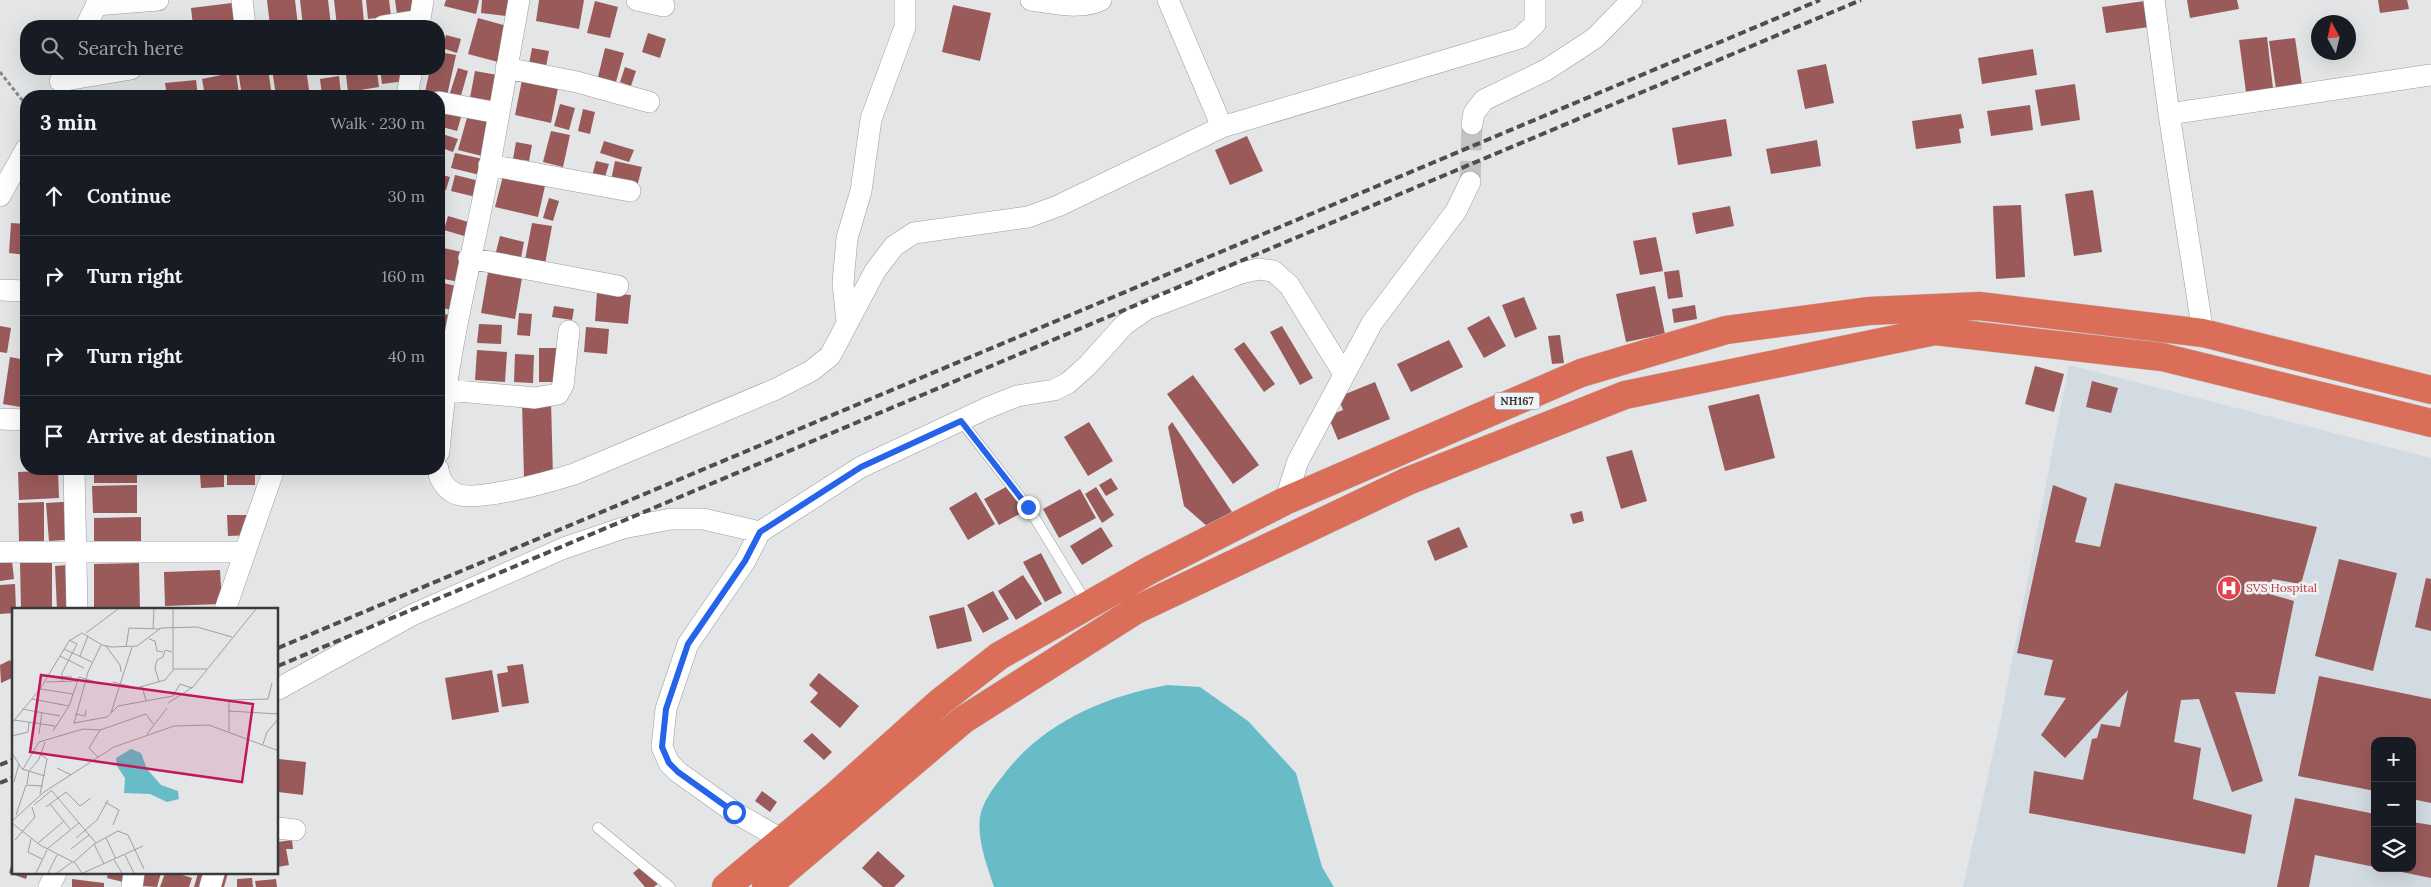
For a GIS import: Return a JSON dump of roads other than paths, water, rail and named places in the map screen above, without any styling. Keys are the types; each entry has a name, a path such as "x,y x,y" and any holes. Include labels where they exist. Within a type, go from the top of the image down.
{"highway":[{"name":"NH167","path":"726,887 783,840 940,702 999,656 1150,570 1285,500 1581,373 1726,330 1868,311 1979,306 2203,333 2431,390"},
{"name":"NH167","path":"766,887 964,720 1136,610 1408,481 1625,395 1935,332 2162,357 2431,423"}],"street":[{"path":"89,20 97,3 158,0"},
{"path":"242,0 244,20"},
{"path":"445,399 445,347 469,258 490,165 519,0"},
{"path":"637,0 664,6"},
{"path":"847,324 843,283 847,238 861,192 872,119 905,27 905,0"},
{"path":"1031,0 1058,4 1095,3 1101,0"},
{"path":"1168,0 1222,127"},
{"path":"440,475 445,486 455,494 472,496 540,485 574,474 776,389 812,371 830,356 860,296 875,271 894,246 914,233 1028,217 1058,206 1222,127 1520,38 1535,24 1535,0"},
{"path":"1472,124 1474,113 1484,100 1546,70 1595,38 1632,0"},
{"path":"2154,0 2169,114 2203,333"},
{"path":"404,20 421,15"},
{"path":"506,68 577,82 649,102"},
{"path":"59,82 98,75"},
{"path":"408,90 411,75"},
{"path":"2169,114 2431,75"},
{"path":"445,103 498,113"},
{"path":"490,165 630,192"},
{"path":"0,196 20,167"},
{"path":"1285,500 1298,460 1372,323 1456,211 1470,182"},
{"path":"469,258 618,286"},
{"path":"783,840 734,812 678,772 669,763 662,747 666,709 688,644 745,561 760,532 861,467 1017,396 1054,390 1068,383 1088,365 1124,324 1147,309 1241,273 1259,269 1273,272 1290,285 1344,374"},
{"path":"0,290 20,291"},
{"path":"446,390 535,398 558,394 564,385 569,331"},
{"path":"0,419 20,420"},
{"path":"74,475 77,608"},
{"path":"226,608 272,475"},
{"path":"279,688 412,615 564,548 614,531 671,519 703,518 760,532"},
{"path":"0,552 245,552"},
{"path":"48,887 55,874"},
{"path":"132,887 134,874"},
{"path":"210,887 214,874"}],"lane":[{"path":"961,421 1028,507 1088,606"},
{"path":"598,828 670,887"}],"water":[{"path":"1167,685 1200,687 1248,721 1296,773 1322,867 1334,887 994,887 981,844 980,817 983,806 992,790 1018,758 1055,727 1076,715 1120,697"}],"tunnel":[{"path":"1470,182 1472,124"}],"railway":[{"path":"279,648 1820,0"},
{"path":"279,666 1861,0"},
{"path":"0,765 12,760"},
{"path":"0,783 12,778"}],"place":[{"name":"SVS Hospital","path":"2229,588"}]}
